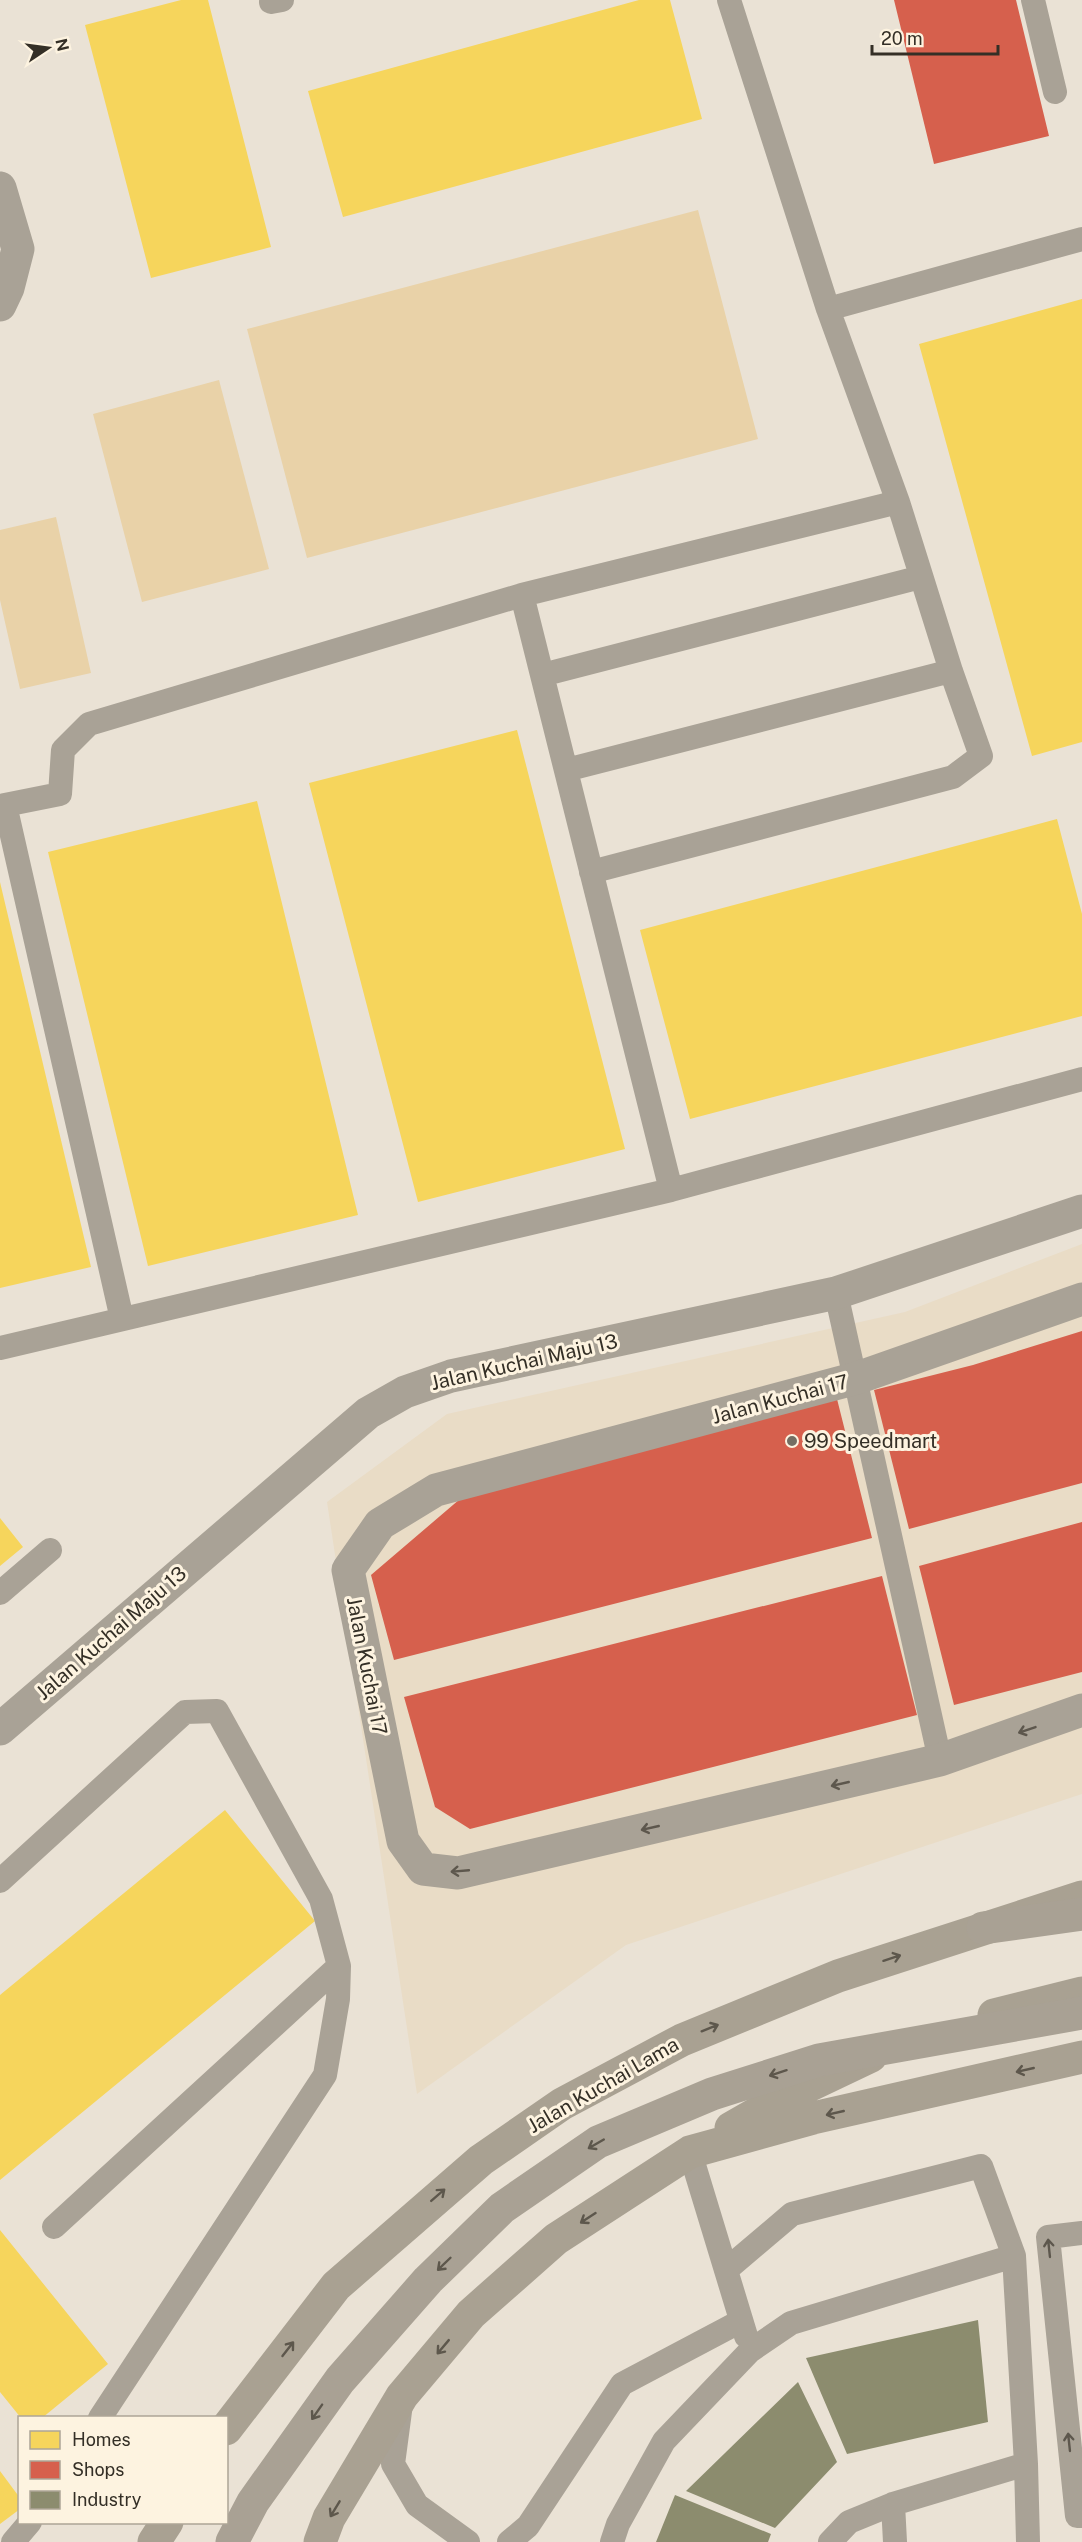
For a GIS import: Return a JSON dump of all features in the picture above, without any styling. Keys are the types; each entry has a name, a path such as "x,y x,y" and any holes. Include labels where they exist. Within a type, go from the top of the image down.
{"highway":[{"path":"983,1928 1082,1914"},
{"path":"232,2542 253,2502 340,2380 428,2280 502,2208 598,2142 712,2094 819,2060 1082,2013"}],"main road":[{"name":"Jalan Kuchai Lama","path":"228,2426 336,2286 481,2160 562,2104 692,2036 838,1976 1082,1897"},
{"path":"320,2542 329,2518 402,2396 471,2314 556,2239 690,2152 787,2096 864,2059 939,2029 1082,1993"},
{"path":"690,2152 813,2118 1082,2057"},
{"path":"154,2542 165,2524"}],"street":[{"path":"0,188 18,249 8,288 0,305"},
{"name":"Jalan Kuchai Maju 13","path":"0,1729 368,1413 405,1392 451,1376 836,1293 1082,1211"},
{"name":"Jalan Kuchai 17","path":"1082,1299 857,1378 436,1490 380,1524 348,1570 403,1841 423,1869 458,1873 940,1760 1082,1710"}],"lane":[{"path":"591,872 953,777 981,756 951,671 897,501 828,309 729,0"},
{"path":"1033,0 1055,92"},
{"path":"828,309 1082,239"},
{"path":"122,1319 2,805 60,794 63,750 89,724 522,595 897,501"},
{"path":"542,675 921,578"},
{"path":"522,595 671,1190"},
{"path":"566,770 951,671"},
{"path":"0,1348 671,1190 1082,1079"},
{"path":"836,1293 857,1378 940,1760"},
{"path":"0,1593 50,1550"},
{"path":"0,1881 185,1712 217,1711 321,1899 339,1966 338,1999 325,2075 101,2416"},
{"path":"54,2227 339,1966"},
{"path":"690,2152 750,2351"},
{"path":"726,2270 792,2214 981,2166 1014,2256 1026,2464 1028,2542"},
{"path":"1082,2233 1048,2237 1077,2516 1082,2516"},
{"path":"612,2542 618,2524 664,2441 750,2351 791,2323 1014,2256"},
{"path":"509,2542 528,2526 622,2384 741,2321"},
{"path":"402,2396 393,2464 417,2505 468,2542"},
{"path":"830,2542 849,2522 893,2504 1026,2464"},
{"path":"893,2504 896,2542"},
{"path":"13,2542 29,2524"}],"shaded area":[{"path":"698,210 758,439 307,558 247,329"},
{"path":"219,380 269,569 142,602 93,414"},
{"path":"56,517 91,673 20,689 0,600 0,530"},
{"path":"1082,1244 1082,1794 626,1945 417,2094 327,1502 447,1414 905,1312"}],"building: Homes":[{"path":"181,0 208,0 271,247 151,278 85,25"},
{"path":"639,0 670,0 702,119 343,217 308,91"},
{"path":"1082,299 1082,742 1032,756 919,344"},
{"path":"517,730 625,1149 418,1202 309,783"},
{"path":"257,801 358,1215 148,1266 48,852"},
{"path":"1057,819 1082,914 1082,1016 690,1119 640,930"},
{"path":"0,882 91,1267 0,1288"},
{"path":"0,1518 23,1547 0,1566"},
{"path":"225,1810 315,1921 0,2180 0,1995"},
{"path":"0,2230 108,2364 44,2416 19,2416 0,2392"},
{"path":"0,2471 18,2495 18,2510 0,2524"}],"building: Shops":[{"path":"894,0 1016,0 1049,136 934,164"},
{"path":"1082,1331 1082,1483 909,1529 874,1390 973,1365"},
{"path":"837,1399 872,1538 394,1660 371,1575 467,1493"},
{"path":"1082,1522 1082,1672 954,1705 919,1566"},
{"path":"882,1576 917,1715 470,1829 435,1807 404,1697"}],"building: Industry":[{"path":"978,2320 988,2422 847,2454 806,2358"},
{"path":"798,2382 837,2462 775,2528 686,2491"},
{"path":"675,2495 771,2534 768,2542 656,2542"}],"place":[{"name":"99 Speedmart","path":"792,1441"}]}
